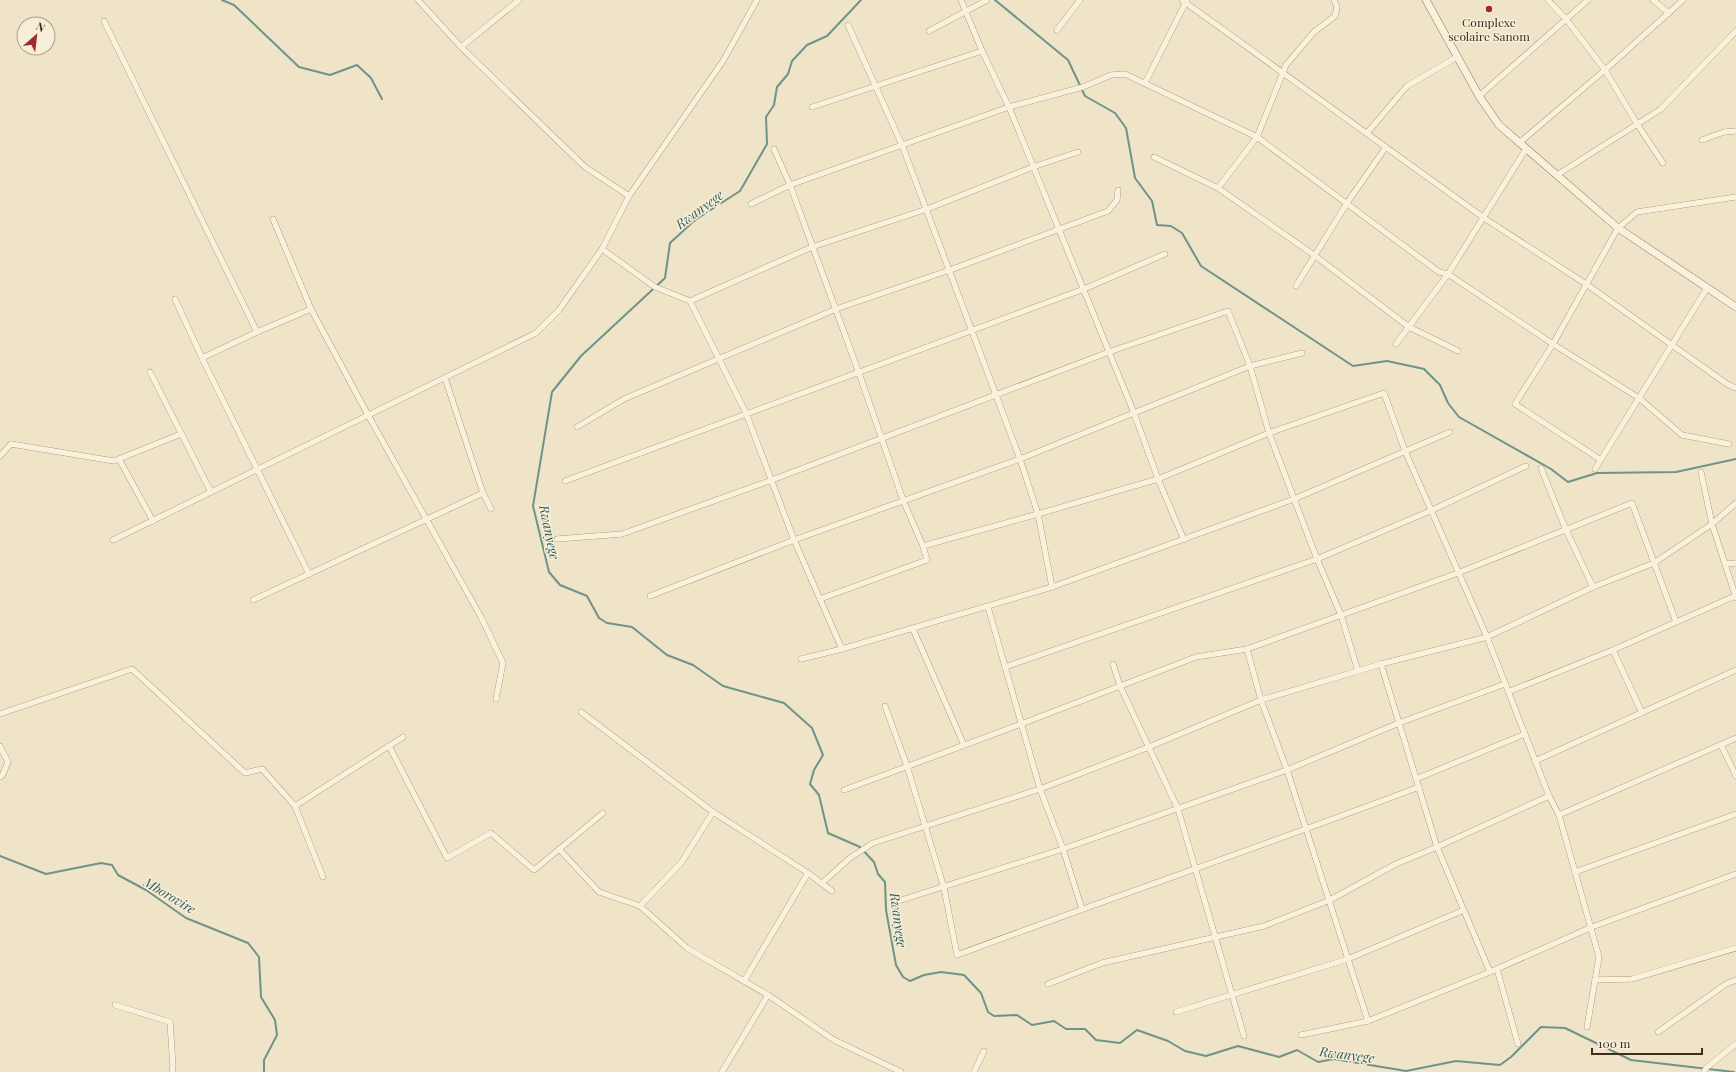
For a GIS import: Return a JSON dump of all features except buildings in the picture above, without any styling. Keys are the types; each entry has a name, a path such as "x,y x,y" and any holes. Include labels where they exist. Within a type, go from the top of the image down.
{"street":[{"path":"418,0 461,47 585,167 629,196"},
{"path":"461,47 519,0"},
{"path":"113,540 536,333 559,310 602,249 629,196 723,61 757,0"},
{"path":"961,0 982,51 1009,107 1084,289 1134,413 1158,479 1184,540"},
{"path":"1057,30 1080,0"},
{"path":"1218,188 1257,136 1286,65 1314,32 1335,16 1337,7 1334,0"},
{"path":"1426,0 1479,96 1499,125 1618,228 1736,307"},
{"path":"1548,0 1566,19 1605,70 1636,124 1663,163"},
{"path":"1479,96 1588,0"},
{"path":"1653,0 1668,13"},
{"path":"1519,143 1605,70 1683,0"},
{"path":"1144,83 1185,1 1484,218 1586,284 1727,384 1736,388"},
{"path":"929,31 984,2"},
{"path":"104,21 257,332"},
{"path":"848,25 902,145 1020,459 1038,514 1052,587"},
{"path":"1557,175 1661,109 1736,31"},
{"path":"812,107 982,51"},
{"path":"1367,133 1407,86 1457,57"},
{"path":"752,204 790,185 1009,107 1083,87 1111,75 1125,74 1257,136 1439,272 1448,274 1553,344 1639,398 1682,435 1729,444"},
{"path":"1702,140 1724,132 1736,131"},
{"path":"1296,286 1347,203 1386,147"},
{"path":"774,149 790,185 859,373 903,500 923,546 927,560 820,599"},
{"path":"1396,344 1448,274 1526,149"},
{"path":"690,301 812,247 927,209 1033,167 1078,152"},
{"path":"1154,157 1218,188 1314,255 1409,327 1458,351"},
{"path":"577,427 624,399 836,309 950,270 1108,210 1116,200 1118,190"},
{"path":"1601,460 1515,404 1553,344 1618,228 1637,212 1736,197"},
{"path":"273,219 311,309 368,415 481,617 503,663 496,699"},
{"path":"602,249 655,287 690,301 746,413 794,540 842,649"},
{"path":"564,481 1084,289 1165,254"},
{"path":"1595,469 1707,288"},
{"path":"175,299 202,358 309,574"},
{"path":"202,358 311,309"},
{"path":"557,539 622,534 772,480 881,437 1109,352 1228,311 1250,366 1269,433 1317,559 1341,615 1358,671"},
{"path":"650,596 794,540 1020,459 1250,366 1302,353"},
{"path":"150,372 211,492"},
{"path":"444,378 483,494 491,509"},
{"path":"923,546 1158,479 1269,433 1384,393 1405,451 1430,511 1487,637 1535,761 1558,815 1592,927 1599,957 1587,1027"},
{"path":"801,659 913,629 1052,587 1294,499 1450,432"},
{"path":"0,456 11,444 114,461 181,434"},
{"path":"119,458 153,520"},
{"path":"1005,667 1317,559 1430,511 1526,466"},
{"path":"1541,468 1566,530 1593,587"},
{"path":"1508,692 1613,650 1735,597 1726,564 1712,524 1701,472"},
{"path":"253,600 483,494"},
{"path":"844,790 1196,657 1247,649 1458,573 1632,503 1676,622"},
{"path":"822,883 850,858 872,843 1040,789 1149,747 1261,700 1381,664 1487,637 1593,587 1654,563 1712,524 1736,503"},
{"path":"1726,564 1736,563"},
{"path":"988,607 1040,789 1063,849 1082,909"},
{"path":"913,629 964,745"},
{"path":"1247,649 1261,700 1287,770 1368,1021"},
{"path":"1613,650 1642,713"},
{"path":"1113,664 1120,686 1178,809 1244,1036"},
{"path":"1381,664 1437,847 1490,972"},
{"path":"0,714 132,669 245,773 262,769 295,806 324,877"},
{"path":"1535,761 1736,670"},
{"path":"895,902 944,888 1063,849 1178,809 1287,770 1399,723 1505,684"},
{"path":"885,706 907,766 944,888 957,955 1082,909 1307,830 1419,787"},
{"path":"582,712 713,812 808,873 832,891"},
{"path":"1416,779 1525,734"},
{"path":"295,806 403,737"},
{"path":"1558,815 1736,738"},
{"path":"1721,745 1736,776"},
{"path":"0,746 8,762 2,776 0,777"},
{"path":"389,746 447,858 491,833 534,870 603,813"},
{"path":"1048,984 1102,963 1264,926 1330,900 1396,864 1549,796"},
{"path":"640,906 681,863 713,812"},
{"path":"1575,872 1736,814"},
{"path":"559,849 599,892 640,906 687,948 768,995 834,1040 901,1072"},
{"path":"744,981 808,873"},
{"path":"1301,1035 1368,1021 1490,972 1592,927 1736,874"},
{"path":"1176,1012 1348,959 1464,910"},
{"path":"1594,980 1632,979 1736,948"},
{"path":"1497,969 1518,1044"},
{"path":"1658,1032 1726,984 1736,980"},
{"path":"722,1072 768,995"},
{"path":"115,1005 170,1022 173,1066 172,1072"},
{"path":"1704,1072 1706,1068 1736,1044"},
{"path":"974,1072 984,1051"}],"waterway":[{"path":"222,0 234,5 299,67 330,75 357,65 371,78 382,99"},
{"name":"Rwanyege","path":"861,0 827,36 807,45 792,61 788,74 777,87 774,105 766,117 767,144 740,191 695,220 670,243 665,278 581,356 552,392 533,506 549,572 560,585 587,596 599,618 607,623 632,627 667,655 693,665 723,686 784,703 812,728 823,755 814,770 810,784 819,795 828,833 860,847 874,862 878,874 885,882 886,910 896,965 903,977 910,981 924,975 941,972 964,975 981,993 988,1012 994,1016 1017,1015 1032,1025 1054,1021 1066,1029 1085,1029 1096,1040 1120,1043 1137,1030 1168,1041 1185,1051 1206,1056 1238,1046 1279,1057 1297,1050 1318,1062 1334,1059 1406,1071 1456,1061 1500,1065 1511,1057 1541,1027 1565,1028 1631,1060 1734,1072"},
{"path":"995,0 1068,60 1085,96 1115,113 1126,128 1135,178 1152,201 1157,225 1171,226 1182,233 1201,266 1353,366 1387,361 1424,369 1440,385 1448,403 1459,417 1551,469 1568,482 1597,473 1676,472 1736,459"},
{"name":"Mborovire","path":"0,856 46,874 101,863 112,865 118,875 146,890 186,918 248,943 259,957 261,997 275,1020 277,1035 264,1060 264,1072"}],"place":[{"name":"Complexe scolaire Sanom","path":"1489,9"}]}
